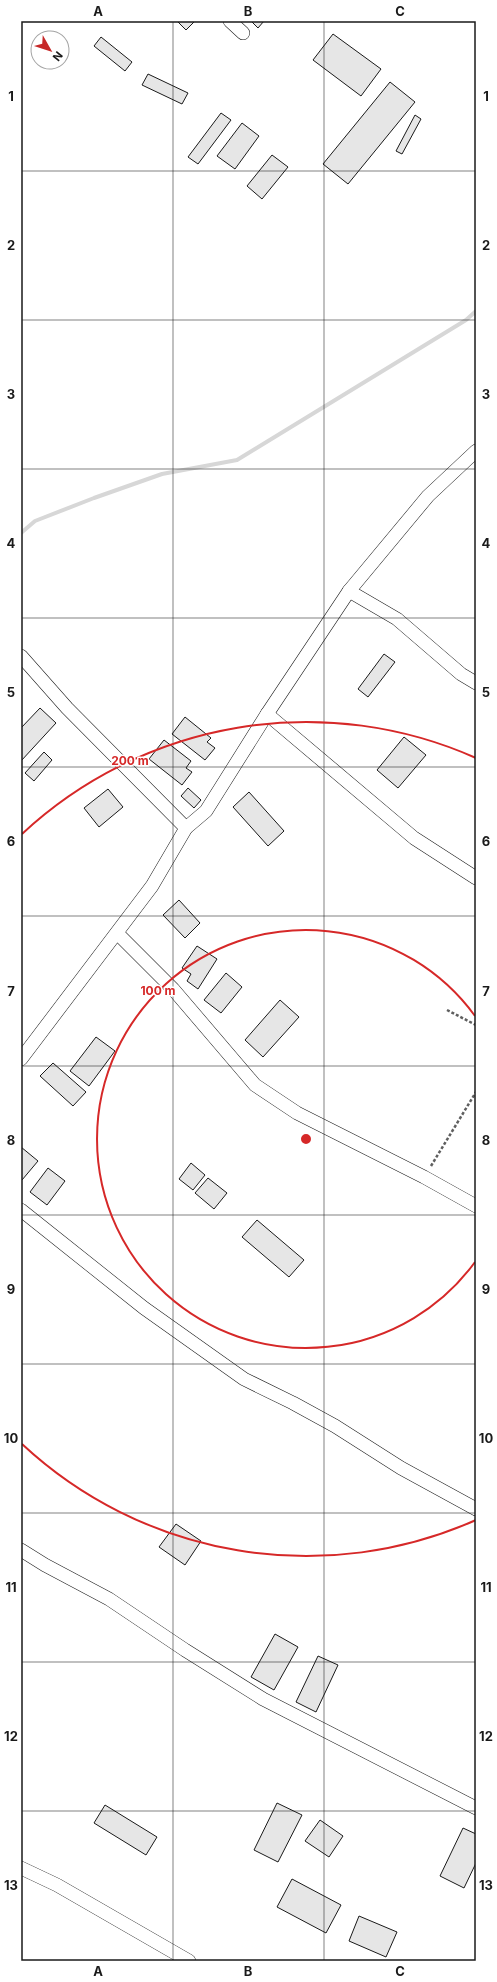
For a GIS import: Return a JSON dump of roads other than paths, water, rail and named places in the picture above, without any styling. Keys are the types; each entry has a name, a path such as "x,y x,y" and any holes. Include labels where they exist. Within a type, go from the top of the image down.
{"street":[{"path":"230,21 243,33"},
{"path":"21,1059 152,886 186,828 206,811 267,714 350,591 428,496 476,451"},
{"path":"350,591 397,619 461,674 476,683"},
{"path":"21,656 67,708 186,828"},
{"path":"267,714 414,838 476,878"},
{"path":"117,933 173,989 255,1085 296,1113 424,1177 476,1206"},
{"path":"21,1210 144,1308 244,1379 335,1426 401,1468 476,1509"},
{"path":"21,1550 45,1565 109,1599 263,1700 476,1808"},
{"path":"21,1868 57,1885 190,1961"}],"waterway":[{"path":"21,533 35,521 162,474 237,460 466,320 476,311"}]}
